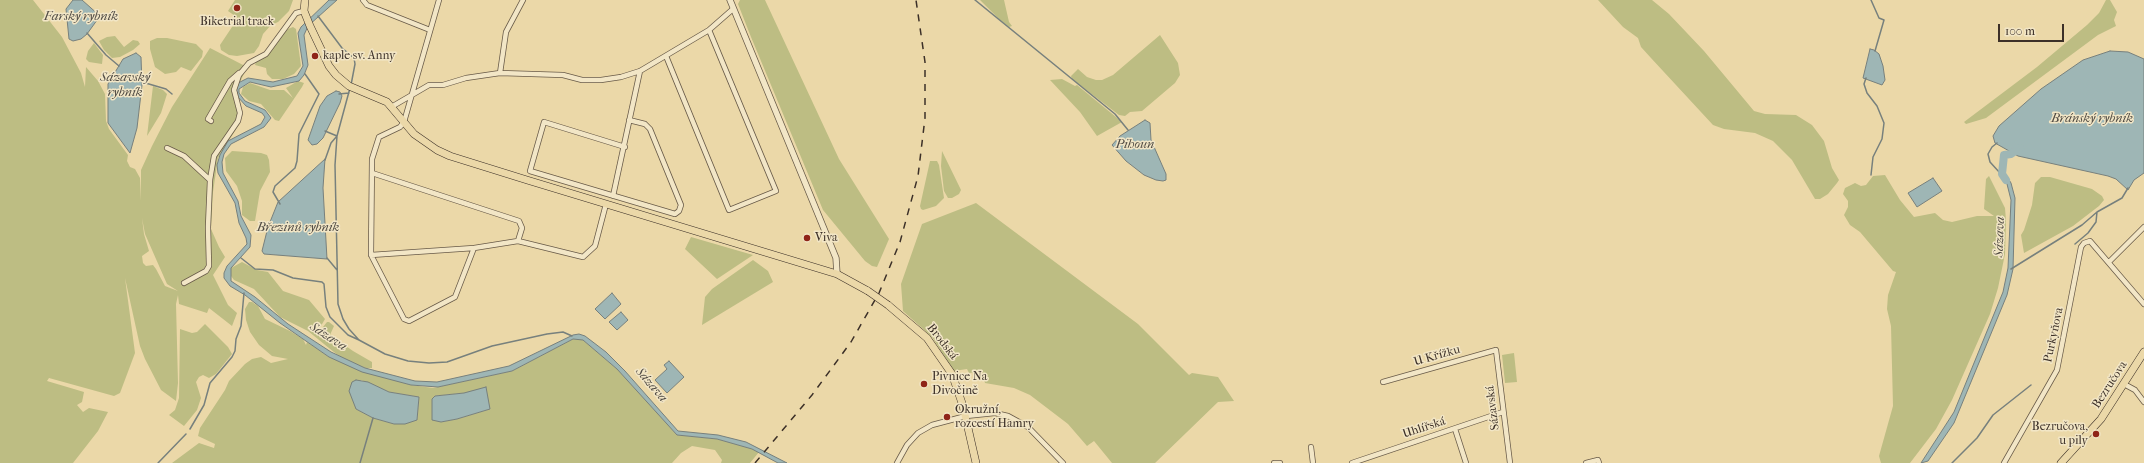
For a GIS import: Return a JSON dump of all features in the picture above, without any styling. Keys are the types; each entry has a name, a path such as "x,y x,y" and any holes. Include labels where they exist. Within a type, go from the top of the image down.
{"main road":[{"path":"305,0 304,11 329,66 343,82 374,95 393,106"},
{"name":"Brodská","path":"393,106 404,122 420,140 450,156 837,274 868,291 917,328 938,353 955,381 966,416 976,463"},
{"name":"Bezručova","path":"2061,463 2101,419 2144,352"}],"street":[{"path":"363,0 367,4 430,30"},
{"path":"439,0 409,99 404,122 400,127 379,137 372,159 371,255 404,319 409,321 455,297 474,248"},
{"path":"500,73 506,32 523,0"},
{"path":"730,0 836,258 837,274"},
{"path":"393,106 409,99 418,90 429,85 443,85 466,78 500,73 563,76 582,80 621,78 640,71 709,30 733,9"},
{"path":"211,121 208,119 230,81 249,63 266,54 296,13 304,11"},
{"path":"666,56 729,210 776,191 709,30"},
{"path":"184,283 206,271 210,266 208,227 210,180 214,156 238,121 240,113 234,90 242,71"},
{"path":"613,196 625,147 629,120 640,71"},
{"path":"625,147 544,122 530,171 675,214 679,211 681,205 650,129 645,124 629,120"},
{"path":"167,148 184,156 210,180"},
{"path":"372,173 519,221 522,228 518,241"},
{"path":"371,255 474,248 518,241 583,257 595,246 606,204"},
{"path":"2144,227 2109,262 2144,304"},
{"name":"Purkyňova","path":"2004,463 2057,370 2081,247 2086,241 2090,241 2109,262"},
{"name":"U Křížku","path":"1383,382 1496,350"},
{"name":"Sázavská","path":"1496,350 1510,463"},
{"path":"2124,384 2135,390 2144,402"},
{"name":"Uhlířská","path":"1352,463 1503,412"},
{"path":"897,463 907,445 925,429 932,425 966,416 996,413 1014,418 1036,433 1063,463"},
{"path":"1455,429 1466,463"},
{"path":"1311,447 1313,463"},
{"path":"1586,463 1599,462"},
{"path":"1274,463 1280,463"}],"green space":[{"path":"0,0 33,0 62,37 81,73 85,87 86,67 98,81 105,94 106,121 109,129 128,155 127,161 130,167 135,169 140,178 141,201 141,170 172,107 210,48 247,67 236,91 241,108 240,123 218,158 213,192 211,229 225,257 213,275 228,305 237,313 232,326 209,308 207,313 179,304 178,295 176,304 178,383 176,401 161,390 145,359 140,346 125,278 135,353 120,393 114,396 49,378 47,381 84,392 82,402 77,405 83,412 89,408 108,412 98,431 73,463 0,463","holes":["142,218 145,234 167,284 178,291 165,286 153,265 146,266 143,263 142,256 149,251 144,234"]},
{"path":"235,0 293,0 289,11 278,22 271,25 263,34 259,46 254,53 237,56 229,55 221,50 220,45 238,18 228,11"},
{"path":"740,0 765,0 839,159 889,239 877,267 872,266 865,261 823,210 751,37 738,4"},
{"path":"980,0 1004,0 1009,22 1012,26 1009,27 999,19"},
{"path":"1598,0 1652,0 1669,14 1704,51 1754,111 1765,114 1796,115 1812,125 1824,141 1832,168 1839,180 1837,183 1828,194 1820,199 1815,199 1792,160 1773,141 1755,133 1724,129 1713,125 1641,47 1638,38 1623,27"},
{"path":"2106,0 2110,0 2117,12 2114,20 2116,26 2098,35 1986,118 1966,124 1964,122 2037,67 2087,25 2099,13"},
{"path":"293,27 296,29 301,66 294,74 283,79 272,79 267,74 266,68 255,65 256,62 288,29"},
{"path":"1160,35 1178,63 1180,75 1175,83 1142,111 1130,112 1125,116 1119,115 1072,79 1071,76 1078,69 1087,77 1096,80 1102,80 1113,75"},
{"path":"115,36 124,47 133,40 138,41 140,44 133,50 120,57 112,58 104,50 99,41 107,37"},
{"path":"157,38 167,38 196,44 203,51 202,57 191,71 181,67 176,72 165,74 155,67 150,49 150,41"},
{"path":"94,43 103,55 102,64 89,62 86,59 88,51"},
{"path":"1062,79 1075,86 1077,85 1122,122 1097,136 1080,112 1050,80"},
{"path":"298,81 304,83 279,121 275,120 261,104 249,101 241,94 243,87 250,83 270,90 284,90 293,98 286,88"},
{"path":"153,86 163,90 167,94 161,113 147,136"},
{"path":"232,151 261,153 267,155 269,160 270,172 260,191 255,221 250,221 242,215 242,201 237,186 226,171 225,158"},
{"path":"942,151 961,190 959,194 952,198 948,198 944,191 941,166"},
{"path":"930,161 937,161 939,165 944,198 936,206 923,210 920,206"},
{"path":"1885,175 1900,200 1914,217 1935,213 1943,220 1952,222 1977,216 1994,216 1984,209 1986,179 1989,176 2005,208 2005,254 1998,288 1990,314 1952,400 1936,429 1910,463 1881,463 1879,456 1893,406 1891,326 1887,309 1888,295 1896,272 1893,271 1860,232 1850,225 1844,215 1848,207 1848,201 1843,194 1845,188 1855,183 1861,186 1866,185 1873,176"},
{"path":"2041,177 2050,177 2092,189 2102,196 2104,200 2099,206 2073,226 2024,253 2021,235 2032,205 2035,183"},
{"path":"976,203 1138,324 1189,375 1192,373 1218,377 1234,401 1218,402 1155,463 1112,463 1094,441 1087,446 1068,424 1030,395 1014,388 985,383 982,371 969,373 967,369 954,371 932,337 903,311 901,284 922,224"},
{"path":"691,237 753,255 717,279 685,249"},
{"path":"753,260 768,271 773,282 702,325 705,297 712,289"},
{"path":"242,262 257,270 268,272 283,291 309,300 325,319 318,331 319,332 327,322 329,322 334,326 330,335 372,362 372,368 365,368 340,357 308,331 280,317 254,289 234,280 231,276 231,268"},
{"path":"249,302 252,302 258,306 265,319 290,331 303,339 306,345 307,342 329,357 411,385 433,388 512,371 573,339 583,340 617,369 677,435 717,439 747,447 759,452 750,463 721,463 722,460 715,450 692,446 681,453 672,463 172,463 199,443 214,448 215,444 198,436 200,428 225,390 229,381 245,364 252,359 261,357 271,363 288,359 272,356 259,345 250,332 246,320 245,309","holes":["361,380 389,392 419,397 417,420 394,424 373,418 356,409","464,393 490,409 457,419 441,422 435,396"]},
{"path":"205,324 228,347 232,354 216,374 209,378 203,375 199,377 196,382 201,398 197,410 184,426 169,415 175,410 179,398 180,329 192,333 197,332"},
{"path":"1514,353 1517,382 1505,383 1502,355"}],"water":[{"name":"Farský rybník","path":"73,0 82,0 100,16 87,34 81,39 73,41 69,39 66,9"},
{"path":"329,0 337,0 308,26 304,35 308,65 304,75 299,81 271,87 250,82 239,89 239,93 245,101 265,110 271,118 264,127 231,144 224,154 222,162 223,173 238,201 241,216 251,235 250,247 231,268 231,281 255,297 288,324 331,352 365,368 415,381 437,382 509,366 573,335 579,334 585,336 606,352 625,371 678,431 718,435 746,442 787,463 778,463 752,449 717,439 677,435 617,369 583,340 573,339 512,371 438,387 411,385 362,372 329,357 280,323 245,295 230,286 224,278 224,273 227,266 247,244 246,238 239,223 235,203 218,173 217,165 220,155 228,141 261,124 265,117 262,113 246,106 235,94 238,83 248,78 273,82 297,76 303,66 298,33 301,27"},
{"path":"1870,49 1879,54 1883,66 1885,80 1882,85 1863,78"},
{"name":"Bránský rybník","path":"2110,51 2128,52 2144,59 2144,173 2134,180 2128,190 2116,179 2108,176 2018,156 1995,143 1993,136 1999,126 2041,89 2083,60"},
{"name":"Sázavský rybník","path":"136,53 141,57 142,85 137,128 130,153 108,123 108,84 123,59"},
{"path":"336,91 340,92 342,96 340,103 323,138 317,144 312,145 308,140 320,106 327,96"},
{"name":"Pihoun","path":"1145,120 1150,123 1151,140 1166,174 1166,180 1163,181 1144,175 1126,161 1112,145 1120,136"},
{"name":"Březinů rybník","path":"325,159 323,188 327,259 264,254 262,251 268,227 278,202"},
{"path":"2000,170 2005,173 2011,183 2015,198 2013,269 2007,295 1954,423 1928,461 1921,463 1954,412 2003,292 2008,268 2011,200 2007,184 2000,176"},
{"path":"1933,178 1942,191 1917,207 1908,193"},
{"path":"612,293 621,304 605,319 595,309"},
{"path":"621,312 628,320 617,330 609,322"},
{"path":"669,361 684,377 667,393 655,380 667,369 664,365"},
{"path":"356,380 368,382 389,392 419,397 417,420 405,424 394,424 373,418 356,409 349,391 352,382"},
{"path":"486,387 490,409 457,419 441,422 432,420 432,399 435,396 464,393"}],"waterway":[{"path":"975,0 1115,114 1128,130"},
{"path":"1871,0 1879,18 1884,20 1875,51"},
{"path":"318,16 342,48 354,58 355,64 351,85"},
{"path":"87,33 106,55 119,66"},
{"path":"280,204 273,192 275,186 295,168 299,134 319,94 305,74"},
{"path":"1866,78 1864,84 1867,93 1877,106 1884,123 1882,139 1873,157 1871,175"},
{"path":"142,82 166,89 172,94"},
{"path":"350,88 337,136 335,165 338,304 343,319 349,329 359,340 385,354 408,361 429,363 447,362 492,346 547,334 563,332 572,336"},
{"path":"339,94 349,93"},
{"path":"325,131 337,136 331,143 325,160"},
{"path":"1997,143 1992,147 1988,154 1990,162 2000,173"},
{"name":"Sázava","path":"2006,180 2002,174 2004,155 2011,154 2020,148"},
{"path":"2011,269 2082,225 2097,212 2122,198 2128,188"},
{"path":"2075,244 2088,233 2096,222 2097,212"},
{"path":"241,258 255,269 273,270 293,278 322,282 324,284 326,307 330,317 348,335 359,340"},
{"path":"327,258 337,270"},
{"path":"190,429 204,405 210,383 232,357 235,351 236,339 241,326 244,293"},
{"path":"1952,463 1977,438 1993,415 2031,385"},
{"path":"360,463 373,418"},
{"path":"158,463 186,434"}],"railway":[{"path":"755,463 812,395 851,342 879,293 900,242 918,176 925,118 925,62 916,0"}],"place":[{"name":"Biketrial track","path":"237,8"},
{"name":"kaple sv. Anny","path":"315,56"},
{"name":"Viva","path":"807,238"},
{"name":"Pivnice Na Divočině","path":"924,384"},
{"name":"Okružní, rozcestí Hamry","path":"947,417"},
{"name":"Bezručova, u pily","path":"2096,434"}]}
